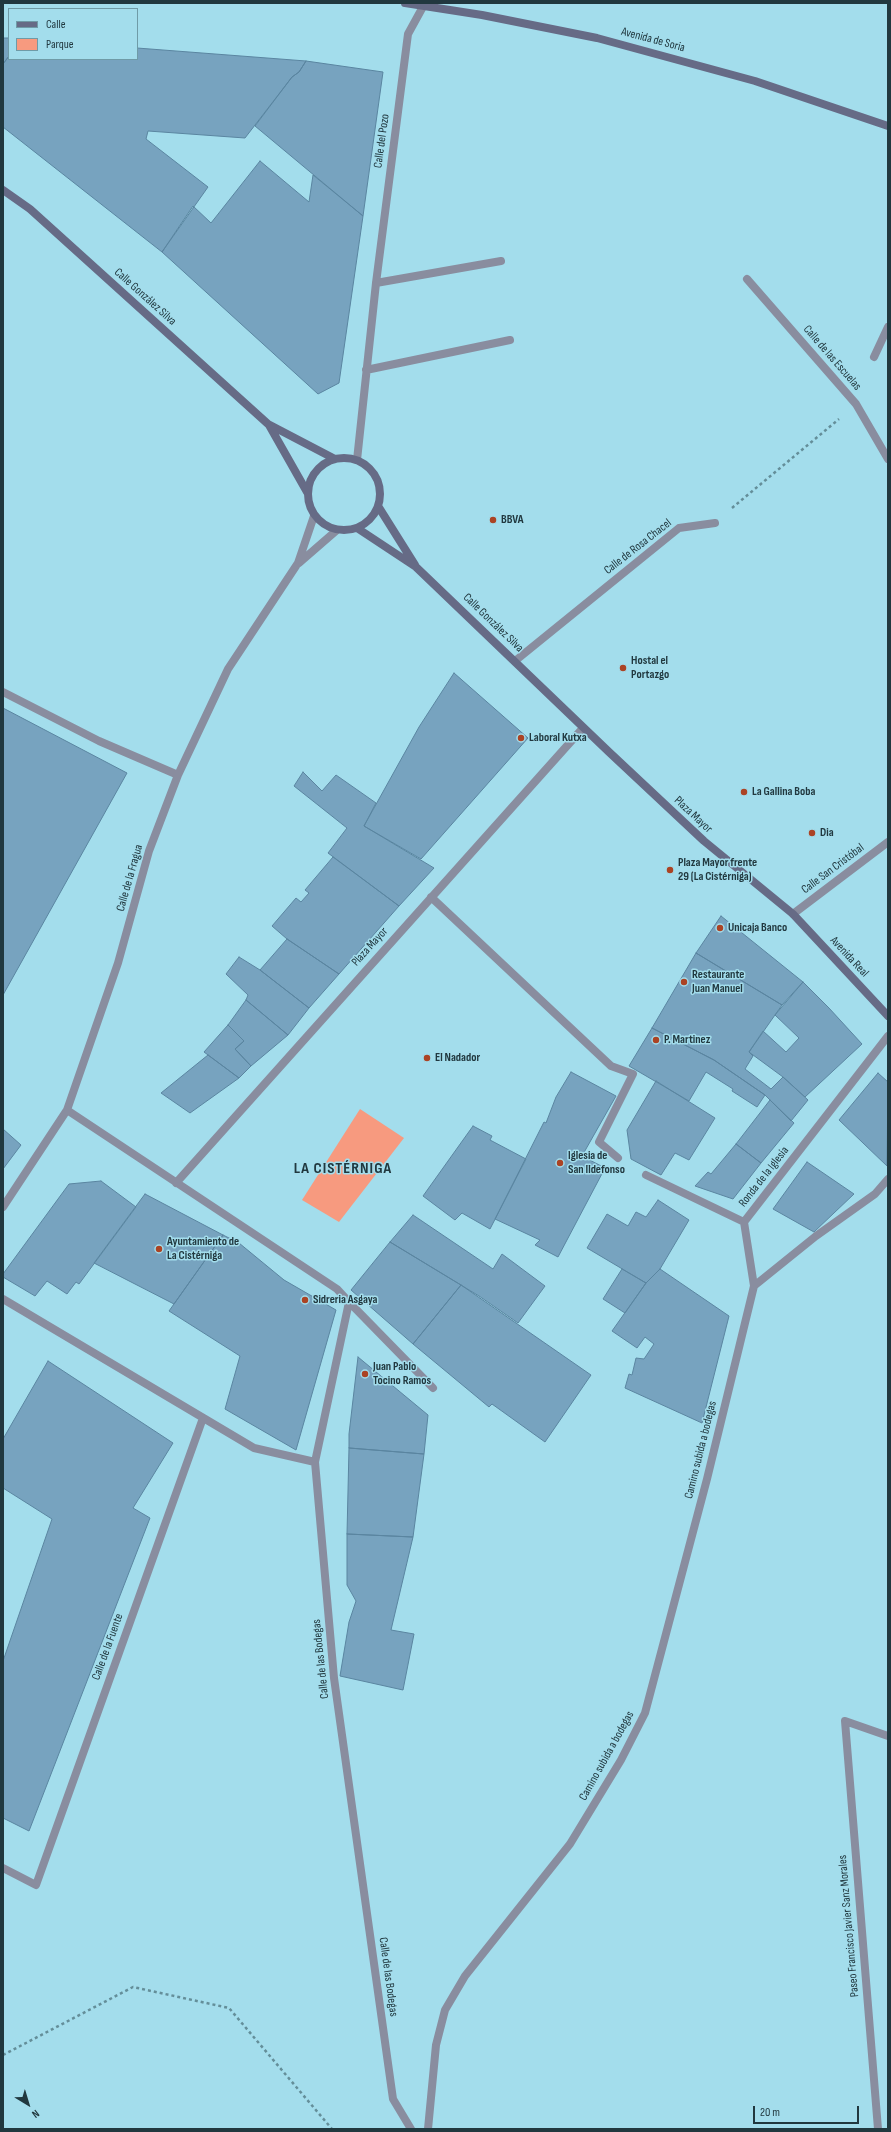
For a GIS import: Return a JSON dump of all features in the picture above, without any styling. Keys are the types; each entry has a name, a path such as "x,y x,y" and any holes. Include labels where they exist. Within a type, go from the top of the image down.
{"street":[{"name":"Avenida de Soria","path":"405,3 424,4 598,38 755,81 888,126"},
{"name":"Calle del Pozo","path":"356,460 376,283 408,34 424,4"},
{"name":"Calle González Silva","path":"3,190 30,210 268,424 334,459"},
{"path":"376,283 501,261"},
{"name":"Calle de las Escuelas","path":"746,280 856,404 888,459"},
{"path":"874,357 888,326"},
{"path":"366,370 510,340"},
{"name":"Calle González Silva","path":"268,424 307,492"},
{"path":"346,458 356,460 369,468 375,476 380,495 374,516 357,528 346,531 328,527 314,516 308,504 307,492 310,481 316,471 324,463 334,459 346,458"},
{"name":"Calle González Silva","path":"378,506 416,567"},
{"name":"Calle de la Fragua","path":"3,1207 67,1110 118,963 149,851 178,775 228,669 298,563 314,516"},
{"name":"Calle de Rosa Chacel","path":"515,661 679,528 715,523"},
{"name":"Calle González Silva","path":"357,528 416,567 552,697"},
{"name":"Calle de la Fragua","path":"298,563 337,530"},
{"path":"3,692 99,741 178,775"},
{"name":"Plaza Mayor","path":"552,697 704,841 793,914"},
{"name":"Plaza Mayor","path":"176,1183 583,728"},
{"name":"Calle San Cristóbal","path":"793,914 888,842"},
{"path":"431,897 611,1066 633,1074 599,1142 618,1158"},
{"name":"Avenida Real","path":"793,914 888,1016"},
{"name":"Ronda de la Iglesia","path":"754,1286 744,1222 888,1036"},
{"path":"67,1110 337,1289 433,1388"},
{"path":"646,1175 744,1222"},
{"path":"754,1286 816,1236 875,1194 888,1179"},
{"name":"Camino subida a bodegas","path":"428,2129 436,2045 445,2010 465,1976 570,1844 621,1760 645,1713 699,1510 754,1286"},
{"path":"3,1299 254,1448 315,1462"},
{"name":"Calle de las Bodegas","path":"349,1302 315,1462 334,1678 393,2099 411,2129"},
{"name":"Calle de la Fuente","path":"3,1868 36,1885 203,1418"},
{"name":"Paseo Francisco Javier Sanz Morales","path":"878,2129 845,1722 888,1736"}],"path":[{"path":"715,523 856,404"},
{"path":"3,2055 133,1987 229,2008 332,2129"}],"green space":[{"path":"360,1109 404,1138 339,1222 302,1200"}],"building":[{"path":"3,38 8,38 8,57 3,64"},
{"path":"138,48 306,61 299,72 292,77 245,138 148,131 146,139 208,187 162,252 3,127 3,64 8,57 8,60 138,60"},
{"path":"306,61 383,72 363,216 255,126 292,77 299,72"},
{"path":"260,161 309,202 313,175 363,216 339,383 318,394 162,252 193,206 211,223"},
{"path":"454,673 528,738 421,859 364,826 419,727"},
{"path":"3,708 127,773 3,995"},
{"path":"303,772 322,791 336,775 376,803 364,826 434,868 399,906 328,853 347,828 294,786"},
{"path":"333,857 399,906 339,974 287,939 272,926 296,898 301,902 309,893 305,890"},
{"path":"721,916 803,982 782,1005 696,953"},
{"path":"287,939 339,974 309,1008 260,970"},
{"path":"696,953 782,1005 749,1052 753,1056 745,1069 771,1089 783,1077 808,1100 791,1121 765,1095 714,1060 652,1028"},
{"path":"239,957 260,970 309,1008 288,1035 246,1000 248,995 226,974"},
{"path":"803,982 862,1044 805,1097 783,1077 749,1052 763,1031 786,1052 799,1038 775,1015"},
{"path":"246,1000 288,1035 251,1066 235,1049 244,1041 228,1025"},
{"path":"228,1025 244,1041 235,1049 251,1066 239,1078 204,1052"},
{"path":"652,1028 714,1060 765,1095 757,1107 732,1091 733,1089 706,1072 689,1101 629,1066"},
{"path":"208,1055 239,1078 190,1113 161,1093"},
{"name":"Iglesia de San Ildefonso","path":"571,1072 616,1096 582,1156 605,1168 558,1257 535,1245 540,1240 495,1219 544,1122 546,1123 556,1097"},
{"path":"878,1073 888,1082 887,1166 839,1120"},
{"path":"656,1081 715,1118 689,1160 675,1153 661,1175 631,1159 627,1130"},
{"path":"770,1100 794,1123 761,1163 736,1144"},
{"path":"473,1126 492,1136 490,1140 526,1159 490,1229 462,1213 455,1220 423,1196"},
{"path":"3,1129 21,1145 3,1169"},
{"path":"736,1144 761,1163 733,1199 695,1186 708,1172 711,1174"},
{"path":"807,1162 854,1194 814,1232 773,1209"},
{"path":"101,1181 136,1207 79,1284 76,1282 67,1294 47,1281 35,1296 3,1277 3,1274 69,1184"},
{"name":"Ayuntamiento de La Cistérniga","path":"145,1194 223,1235 174,1304 94,1263"},
{"path":"658,1200 689,1220 660,1269 646,1283 587,1248 607,1214 628,1226 636,1212 646,1217"},
{"path":"413,1215 493,1269 502,1254 545,1286 518,1323 479,1296 390,1242"},
{"path":"223,1235 239,1243 284,1280 336,1310 296,1450 225,1409 240,1356 169,1311"},
{"path":"390,1242 461,1285 413,1344 351,1290"},
{"path":"622,1269 646,1283 625,1313 603,1299"},
{"path":"660,1269 729,1316 702,1423 625,1388 629,1374 632,1375 636,1358 644,1359 654,1344 645,1337 637,1348 612,1331 646,1283"},
{"path":"461,1285 591,1375 545,1442 492,1404 489,1407 413,1344"},
{"path":"358,1357 428,1415 424,1454 349,1448 349,1434"},
{"path":"48,1361 173,1443 133,1508 150,1518 29,1831 3,1818 3,1661 52,1519 3,1488 3,1439"},
{"path":"349,1448 424,1454 413,1537 347,1534"},
{"path":"347,1534 413,1537 391,1630 414,1634 403,1690 340,1676 349,1622 356,1601 347,1585"}],"place":[{"name":"BBVA","path":"493,520"},
{"name":"Hostal el Portazgo","path":"623,668"},
{"name":"Laboral Kutxa","path":"521,738"},
{"name":"La Gallina Boba","path":"744,792"},
{"name":"Dia","path":"812,833"},
{"name":"Plaza Mayor frente 29 (La Cistérniga)","path":"670,870"},
{"name":"Unicaja Banco","path":"720,928"},
{"name":"Restaurante Juan Manuel","path":"684,982"},
{"name":"P. Martinez","path":"656,1040"},
{"name":"El Nadador","path":"427,1058"},
{"name":"Iglesia de San Ildefonso","path":"560,1163"},
{"name":"Ayuntamiento de La Cistérniga","path":"159,1249"},
{"name":"Sidreria Asgaya","path":"305,1300"},
{"name":"Juan Pablo Tocino Ramos","path":"365,1374"}],"district":[{"name":"LA CISTÉRNIGA","path":"343,1169"}]}
